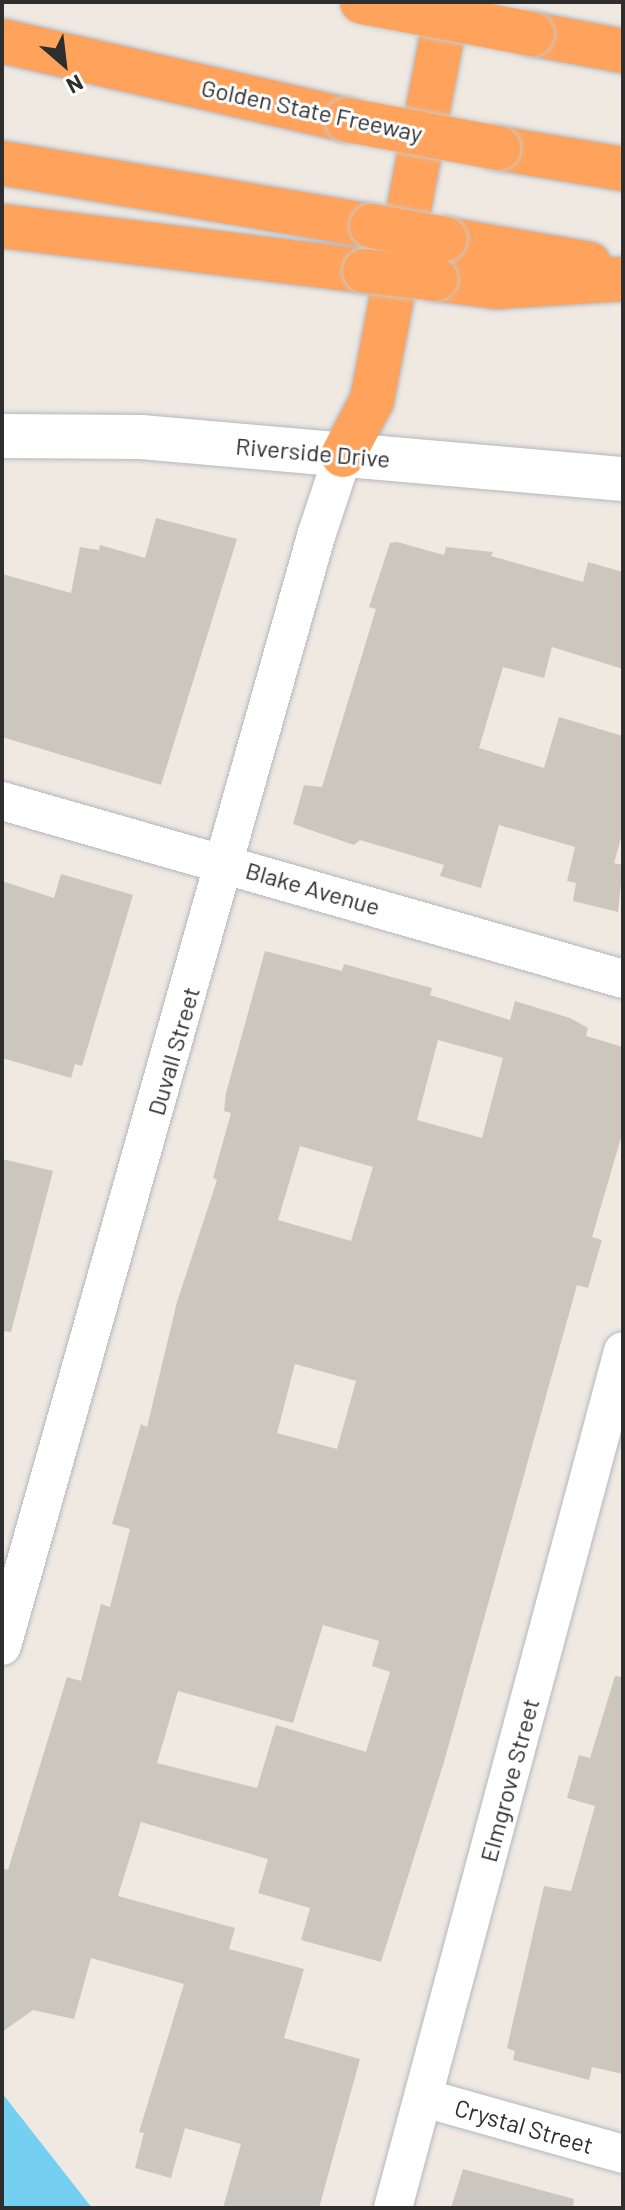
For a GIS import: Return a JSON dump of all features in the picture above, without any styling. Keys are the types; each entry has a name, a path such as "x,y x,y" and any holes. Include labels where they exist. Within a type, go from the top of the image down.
{"highway":[{"path":"361,2 623,51"},
{"path":"343,455 372,400 449,2"},
{"name":"Golden State Freeway","path":"2,41 347,120 623,169"},
{"path":"2,163 372,226 496,287 623,279"},
{"path":"2,226 365,271 441,259 623,270"}],"main road":[{"name":"Riverside Drive","path":"2,436 141,437 623,479"}],"street":[{"name":"Duvall Street","path":"2,1646 227,862 317,533 343,455"},
{"name":"Blake Avenue","path":"2,801 227,862 623,979"},
{"name":"Elmgrove Street","path":"393,2208 623,1351"},
{"name":"Crystal Street","path":"424,2098 623,2154"}],"water":[{"path":"2,2093 92,2208 2,2208"}],"building":[{"path":"156,518 237,539 161,785 2,737 2,574 71,593 80,547 99,550 100,545 145,558"},
{"path":"397,542 444,555 446,547 493,552 491,556 583,582 588,562 623,572 623,669 552,647 544,678 503,667 479,748 544,768 559,717 623,736 623,831 614,863 623,865 618,912 573,901 576,883 567,881 575,847 499,825 481,888 440,876 444,865 360,840 354,845 293,824 304,785 322,787 376,609 369,607 390,543"},
{"path":"61,874 133,895 82,1066 75,1064 71,1078 2,1058 2,881 54,898"},
{"path":"265,951 342,971 344,964 432,988 430,995 510,1020 515,1001 570,1018 588,1028 586,1036 623,1047 623,1131 592,1237 602,1240 588,1288 577,1285 444,1762 381,1962 301,1940 310,1908 258,1893 268,1859 141,1822 118,1896 235,1928 229,1949 304,1969 284,2038 360,2059 319,2208 223,2208 241,2144 185,2128 171,2178 135,2168 144,2133 139,2132 184,1984 91,1958 74,2019 33,2010 2,2032 2,1868 8,1870 67,1677 81,1681 101,1604 110,1607 130,1529 112,1524 141,1424 147,1427 177,1302 217,1180 213,1178 231,1113 224,1111 226,1093","holes":["438,1040 503,1058 482,1138 417,1120","300,1146 373,1167 351,1241 278,1220","295,1364 356,1381 337,1449 277,1433","323,1625 379,1641 372,1666 390,1672 366,1752 276,1725 257,1788 157,1763 178,1691 293,1723"]},
{"path":"2,1159 53,1171 11,1332 2,1331"},
{"path":"615,1676 623,1677 623,2074 592,2067 589,2080 513,2060 515,2051 507,2048 544,1886 571,1891 595,1806 567,1798 579,1755 590,1758"},
{"path":"463,2169 574,2199 573,2208 451,2208"}]}
